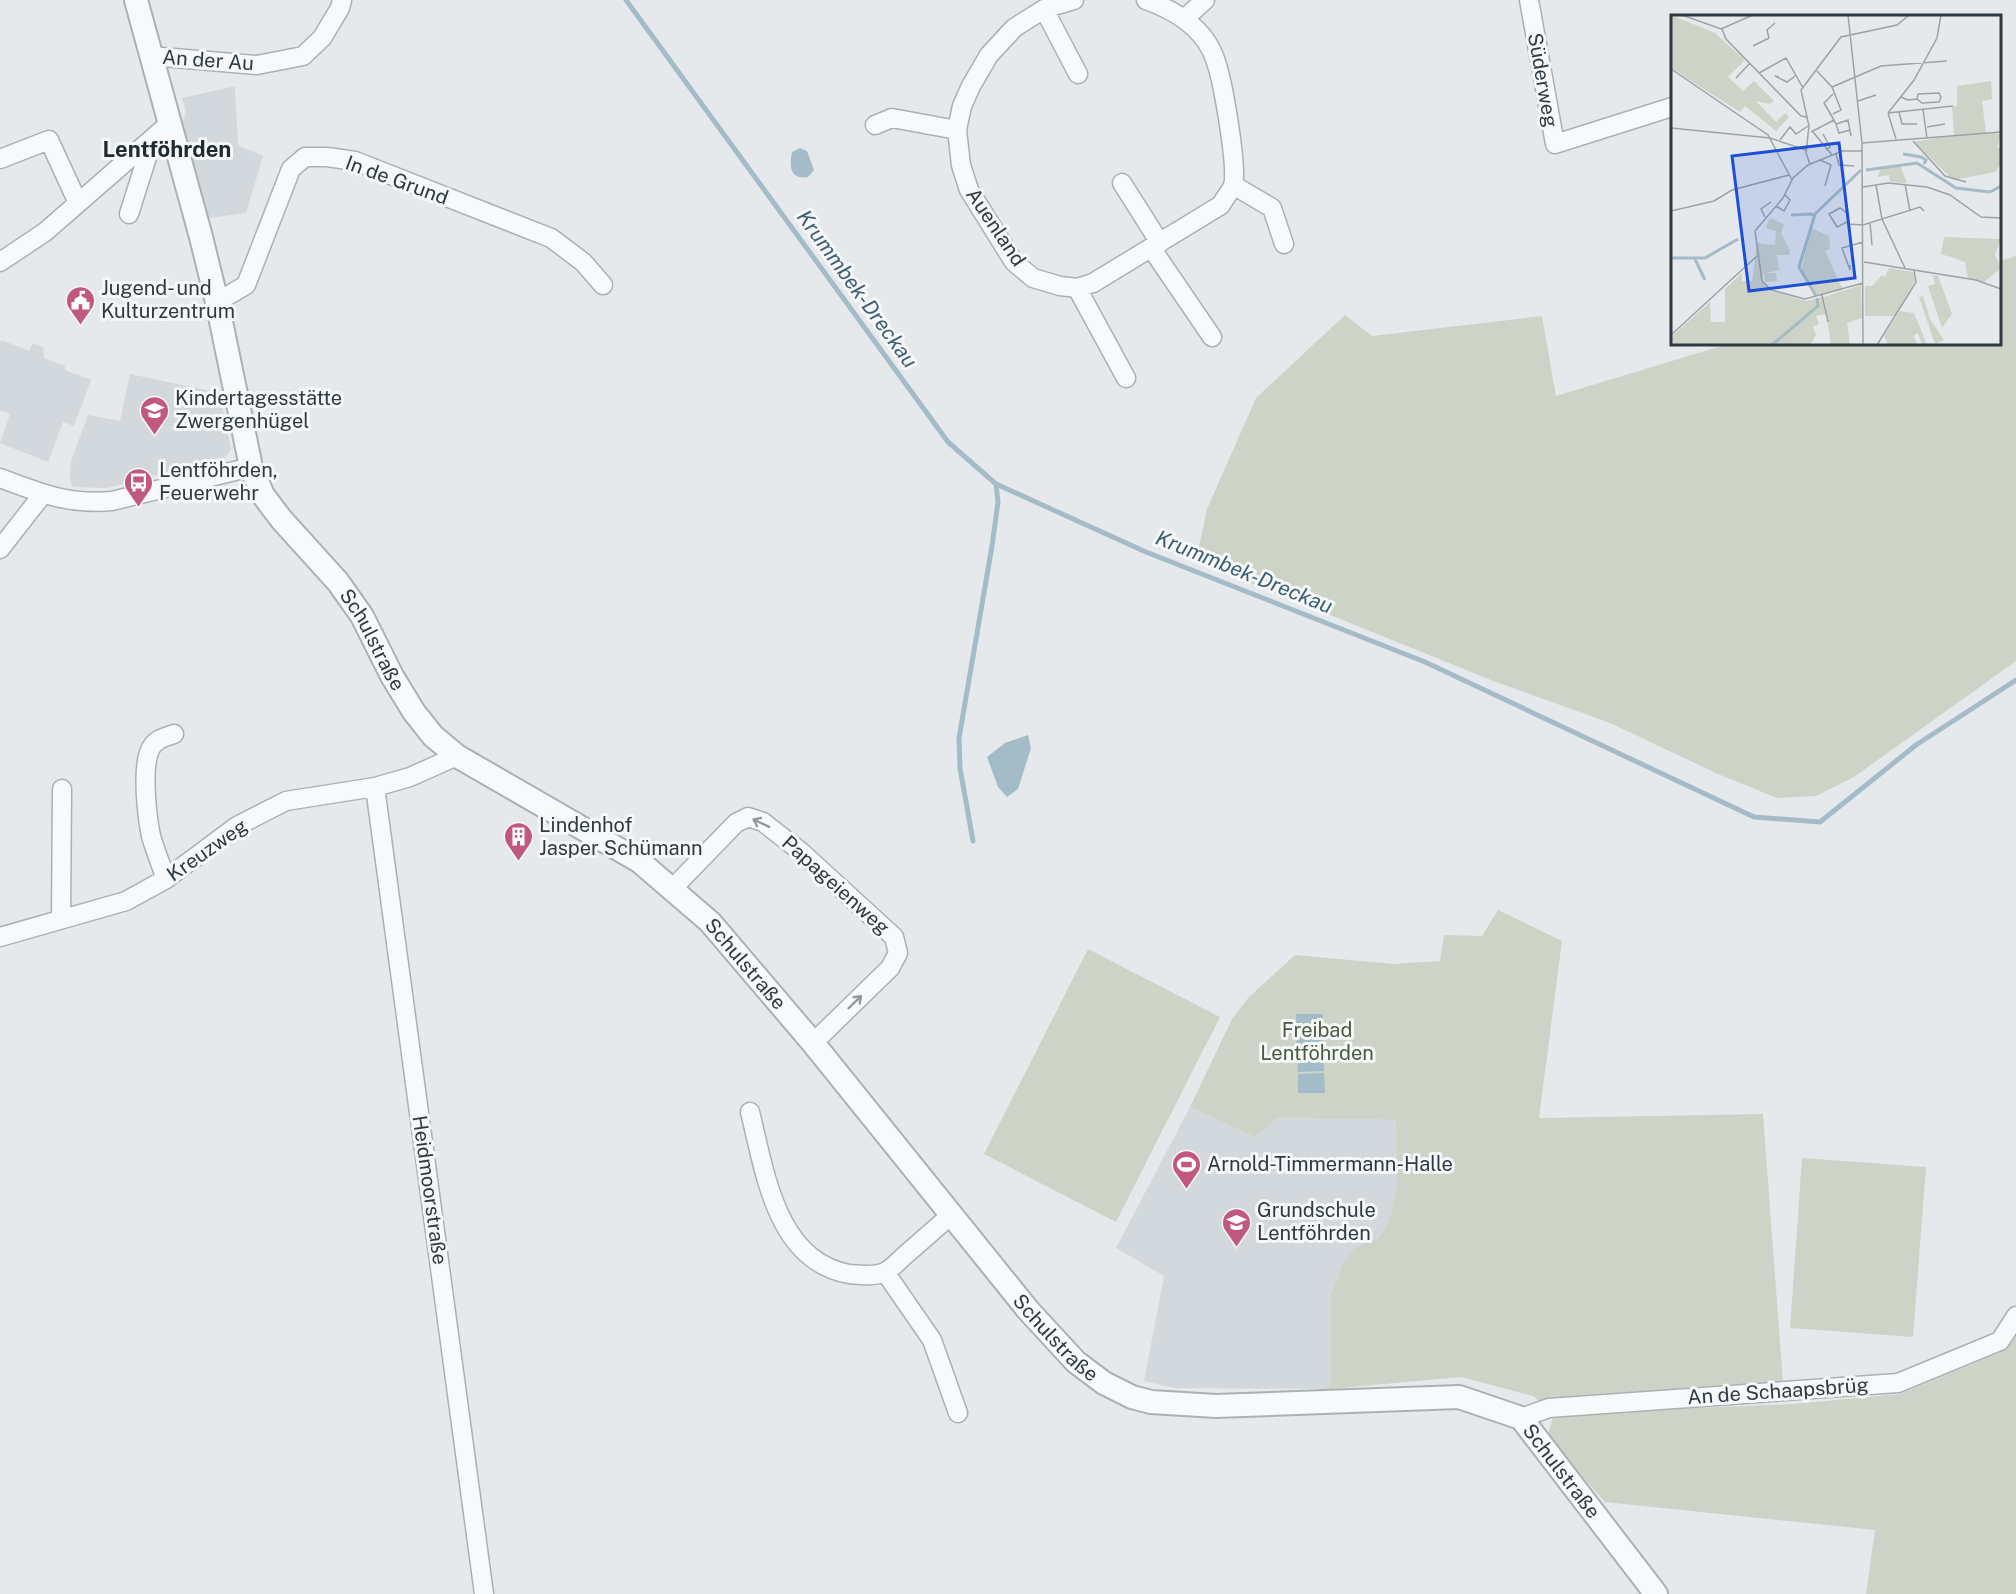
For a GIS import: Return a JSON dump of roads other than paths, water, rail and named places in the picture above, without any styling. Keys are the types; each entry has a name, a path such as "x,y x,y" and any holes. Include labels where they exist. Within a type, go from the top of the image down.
{"street":[{"name":"Schulstraße","path":"135,0 151,56 162,130 217,302 251,467 263,495 281,519 338,582 362,616 392,676 414,712 433,736 457,756 639,861 710,922 813,1043 1028,1310 1064,1351 1104,1383 1132,1397 1151,1402 1216,1406 1459,1397 1521,1418 1656,1594"},
{"name":"An der Au","path":"151,56 256,65 303,56 322,38 340,8 342,0"},
{"name":"Auenland","path":"1074,0 1044,9 1014,28 990,55 971,87 962,106 957,130 961,165 969,190 1014,262 1033,278 1059,286 1077,288"},
{"path":"1126,378 1077,288 1093,284 1221,206 1233,185 1232,155 1222,84 1216,59 1205,40 1184,20 1160,5 1146,0"},
{"path":"1184,20 1205,0"},
{"name":"Süderweg","path":"1529,0 1554,144 1671,107"},
{"path":"1044,9 1078,74"},
{"path":"875,125 892,118 957,130"},
{"path":"0,262 45,232 162,130"},
{"path":"129,214 162,130"},
{"path":"0,159 49,140 78,202"},
{"name":"In de Grund","path":"217,302 246,285 291,169 305,157 355,161 551,238 583,262 603,285"},
{"path":"1122,183 1156,246 1212,337"},
{"path":"1233,185 1272,208 1284,244"},
{"path":"0,478 43,495 88,503 111,501 251,467"},
{"path":"0,549 43,495"},
{"path":"166,879 151,836 145,794 150,748 159,739 174,734"},
{"name":"Kreuzweg","path":"0,937 126,901 166,879 237,826 286,801 375,787 410,777 457,756"},
{"name":"Heidmoorstraße","path":"375,787 484,1594"},
{"path":"61,919 62,789"},
{"name":"Papageienweg","path":"672,889 736,823 748,817 764,822 800,851 894,937 898,953 890,968 813,1043"},
{"path":"750,1112 777,1209 791,1237 810,1257 837,1271 864,1276 885,1272 951,1215"},
{"path":"885,1272 932,1340 958,1413"},
{"name":"An de Schaapsbrüg","path":"1521,1418 1549,1408 1898,1383 2000,1341 2016,1316"}],"water":[{"path":"800,148 807,151 814,170 808,177 797,176 792,171 792,152"},
{"path":"1028,735 1031,748 1018,789 1007,797 998,787 987,757 1005,743"},
{"path":"1296,1014 1323,1014 1324,1071 1298,1072"},
{"path":"1324,1073 1325,1093 1298,1093 1298,1074"}],"waterway":[{"name":"Krummbek-Dreckau","path":"626,0 948,442 996,484 1146,552 1425,662 1754,817 1820,822 1916,745 2016,680"},
{"path":"973,841 960,768 959,738 992,546 998,502 996,484"}],"place":[{"name":"Jugend- und Kulturzentrum","path":"80,326"},
{"name":"Kindertagesstätte Zwergenhügel","path":"154,436"},
{"name":"Lentföhrden, Feuerwehr","path":"138,508"},
{"name":"Lindenhof Jasper Schümann","path":"518,862"},
{"name":"Arnold-Timmermann-Halle","path":"1186,1190"},
{"name":"Grundschule Lentföhrden","path":"1236,1248"}],"district":[{"name":"Lentföhrden","path":"167,149"}],"park label":[{"name":"Freibad Lentföhrden","path":"1317,1042"}]}
